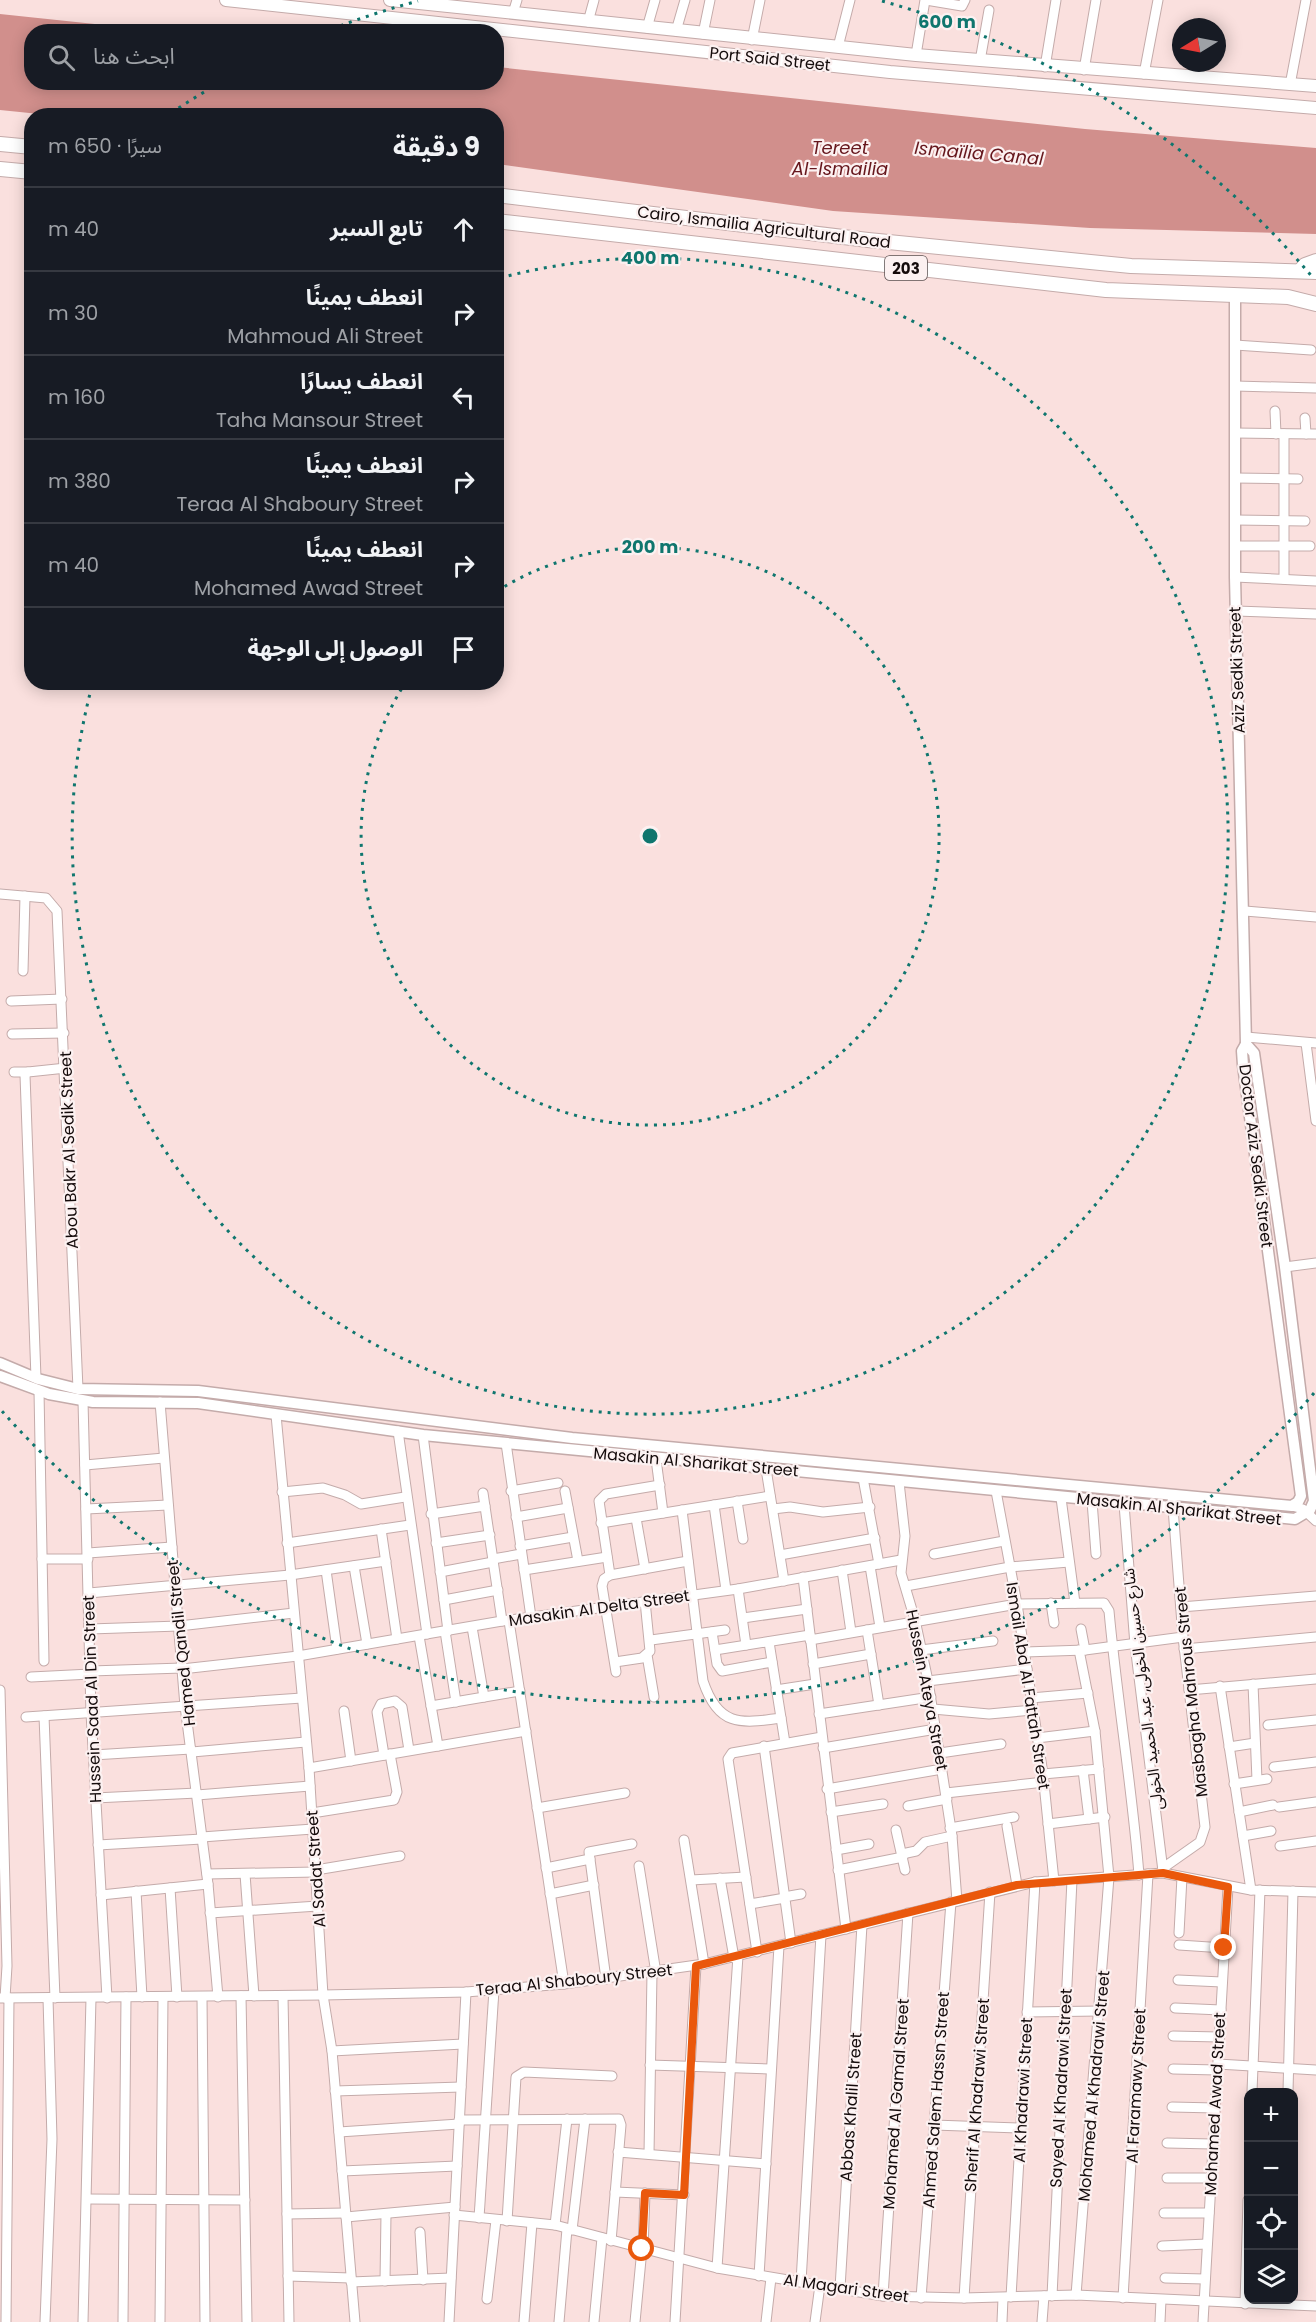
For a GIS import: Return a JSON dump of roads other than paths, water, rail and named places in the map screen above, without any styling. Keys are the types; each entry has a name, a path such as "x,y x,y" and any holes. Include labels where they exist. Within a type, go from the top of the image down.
{"main road":[{"name":"Port Said Street","path":"226,0 447,24"},
{"name":"Port Said Street","path":"390,0 752,40 1045,67 1316,86"},
{"name":"Port Said Street","path":"504,30 890,72 1316,108"},
{"path":"0,144 24,146"},
{"path":"0,169 24,171"},
{"name":"Cairo, Ismailia Agricultural Road","path":"504,196 868,240 1078,261 1316,272"},
{"name":"Cairo, Ismailia Agricultural Road","path":"504,222 1106,290 1288,297 1316,304"},
{"path":"1076,286 1080,276 1078,261"},
{"path":"1300,271 1308,263 1316,261"},
{"path":"1106,290 1106,276 1112,264"},
{"path":"1288,297 1316,297"}],"street":[{"path":"513,13 517,0"},
{"path":"588,22 594,0"},
{"path":"647,28 655,0"},
{"path":"676,31 685,0"},
{"path":"703,34 710,0"},
{"path":"752,40 760,0"},
{"path":"838,47 850,0"},
{"path":"916,55 928,0 962,6 965,0"},
{"path":"1045,67 1055,0"},
{"path":"1084,70 1096,0"},
{"path":"1144,74 1158,0"},
{"path":"1290,85 1306,0"},
{"path":"980,61 989,10"},
{"name":"Aziz Sedki Street","path":"1235,296 1235,576 1245,911 1246,1040"},
{"path":"1235,345 1311,350"},
{"path":"1235,386 1316,388"},
{"path":"1275,411 1280,434 1284,478 1284,579"},
{"path":"1305,418 1306,434"},
{"path":"1235,432 1316,434"},
{"path":"1235,478 1298,478"},
{"path":"1235,520 1305,521"},
{"path":"1235,546 1310,546"},
{"path":"1235,576 1316,580"},
{"path":"1236,611 1316,614"},
{"path":"0,894 25,896 24,971"},
{"name":"Abou Bakr Al Sedik Street","path":"25,896 46,898 57,911 66,1068 78,1389"},
{"path":"1245,911 1316,917"},
{"path":"11,1000 62,999"},
{"path":"12,1034 64,1033"},
{"path":"1246,1040 1311,1043 1316,1121"},
{"name":"Doctor Aziz Sedki Street","path":"1246,1040 1254,1053 1286,1268 1314,1482 1314,1502 1308,1513"},
{"name":"Doctor Aziz Sedki Street","path":"1246,1040 1242,1051 1243,1065 1301,1496 1298,1503 1292,1506"},
{"path":"14,1072 66,1068"},
{"path":"28,1072 25,1077 36,1378"},
{"path":"1286,1268 1316,1263"},
{"name":"Masakin Al Sharikat Street","path":"0,1363 36,1378 78,1389 198,1390 572,1438 1292,1506"},
{"name":"Masakin Al Sharikat Street","path":"0,1376 39,1391 83,1401 198,1403 423,1435 1290,1520 1308,1513"},
{"path":"39,1391 44,1661"},
{"name":"Hussein Saad Al Din Street","path":"83,1401 91,1713 107,1998"},
{"name":"Hamed Qandil Street","path":"160,1402 185,1706 207,1879 218,1996"},
{"name":"Al Sadat Street","path":"276,1415 314,1829 323,1995 332,2051 355,2322"},
{"path":"398,1431 431,1706 438,1746"},
{"path":"423,1435 456,1702"},
{"path":"571,1450 572,1438"},
{"path":"506,1443 531,1617"},
{"path":"85,1465 164,1458"},
{"path":"656,1459 663,1513"},
{"path":"766,1469 784,1581"},
{"path":"863,1478 875,1538 880,1627"},
{"name":"Hussein Ateya Street","path":"899,1482 905,1536 901,1573 915,1620 933,1709 951,1832 954,1901"},
{"path":"512,1491 558,1483"},
{"path":"610,1575 599,1501 602,1497 660,1485"},
{"path":"282,1492 323,1488 345,1495 361,1504 405,1497"},
{"path":"565,1491 578,1561"},
{"name":"Ismail Abd Al Fattah Street","path":"996,1491 1027,1669 1043,1778 1054,1881"},
{"path":"483,1493 498,1590 520,1691 564,1984"},
{"name":"Masbagha Mahrous Street","path":"1163,1871 1200,1842 1204,1835 1183,1638 1172,1495"},
{"path":"601,1523 770,1496"},
{"path":"715,1650 867,1630 1017,1604 1075,1603 1061,1498"},
{"path":"1092,1501 1096,1554"},
{"path":"737,1502 742,1539"},
{"name":"شارع حسين الخولى, عبد الحميد الخولى","path":"1124,1504 1135,1645 1163,1871"},
{"path":"86,1509 168,1505"},
{"path":"431,1514 485,1506"},
{"path":"711,1506 723,1591"},
{"path":"1292,1506 1308,1513 1316,1521"},
{"path":"773,1509 790,1507 823,1512 870,1507"},
{"path":"516,1517 568,1508"},
{"path":"682,1510 705,1687 713,1705 722,1714 747,1723 781,1718"},
{"path":"636,1518 645,1569"},
{"path":"287,1543 410,1525"},
{"path":"381,1529 397,1639"},
{"path":"436,1543 490,1535"},
{"path":"440,1572 493,1560 521,1550 573,1537"},
{"path":"780,1555 875,1538"},
{"path":"934,1554 1004,1541"},
{"path":"42,1559 172,1547"},
{"path":"524,1570 607,1557"},
{"name":"Masakin Al Delta Street","path":"31,1677 182,1669 298,1656 531,1617 723,1591 901,1560"},
{"path":"89,1593 290,1575 386,1561"},
{"path":"647,1655 615,1667 602,1582 610,1575 688,1562"},
{"path":"906,1586 1010,1567 1069,1562"},
{"path":"354,1566 368,1644"},
{"path":"326,1570 337,1649"},
{"path":"842,1570 851,1632"},
{"path":"803,1577 846,1929"},
{"path":"738,1588 746,1645"},
{"path":"444,1600 498,1590"},
{"path":"1181,1607 1316,1596"},
{"path":"645,1601 651,1640 647,1655 654,1697"},
{"path":"1051,1603 1054,1623"},
{"name":"Al Faramawy Street","path":"1075,1603 1099,1603 1108,1606 1144,1874 1123,2298"},
{"path":"743,1618 807,1610"},
{"path":"90,1629 178,1626 294,1613"},
{"path":"472,1627 484,1697"},
{"name":"Mohamed Al Khadrawi Street","path":"1076,2295 1109,1877 1105,1817 1081,1629"},
{"path":"651,1640 725,1630"},
{"path":"867,1630 879,1705"},
{"path":"712,1632 718,1668 722,1671 772,1662"},
{"path":"1185,1649 1316,1637"},
{"path":"1024,1652 1082,1650 1183,1638"},
{"path":"921,1650 993,1641"},
{"path":"769,1642 784,1743"},
{"path":"813,1664 871,1654"},
{"path":"928,1681 1027,1669"},
{"path":"1189,1690 1316,1678"},
{"path":"776,1690 815,1684"},
{"path":"1234,1784 1262,1779 1255,1743 1253,1684"},
{"path":"1220,1686 1243,1836 1256,1890 1252,2088"},
{"path":"431,1706 520,1691"},
{"path":"0,1692 1,1839 7,1966 4,2173 6,2322"},
{"path":"1031,1698 1088,1693"},
{"path":"819,1714 931,1697"},
{"path":"26,1717 302,1698"},
{"path":"312,1813 390,1801 397,1797 377,1716 381,1704 399,1702 403,1711 409,1750"},
{"path":"933,1709 989,1714 1033,1710"},
{"path":"344,1711 351,1761"},
{"path":"44,1716 52,2139 45,2322"},
{"path":"1268,1725 1316,1720"},
{"path":"823,1748 936,1729"},
{"path":"309,1768 526,1731"},
{"path":"1037,1738 1095,1731"},
{"path":"757,1952 728,1762 732,1753 822,1737"},
{"path":"93,1755 306,1742"},
{"path":"1229,1747 1255,1743"},
{"path":"940,1753 1001,1744"},
{"path":"764,1746 791,1943"},
{"path":"1274,1767 1316,1762"},
{"path":"828,1789 942,1769"},
{"path":"908,1806 946,1796 1099,1769"},
{"path":"1083,1770 1089,1819"},
{"path":"95,1798 310,1786"},
{"path":"537,1808 625,1794"},
{"path":"1239,1812 1316,1802"},
{"path":"831,1812 883,1804"},
{"path":"838,1870 902,1856 916,1851 925,1842 951,1832 1014,1817"},
{"path":"1048,1824 1105,1817"},
{"path":"1007,1826 1017,1885"},
{"path":"98,1845 314,1829"},
{"path":"896,1830 906,1870"},
{"path":"1243,1836 1270,1831"},
{"path":"675,2322 681,2259 691,2066 700,1965 691,1880 684,1840"},
{"path":"1280,1846 1316,1841"},
{"path":"836,1850 869,1844"},
{"path":"606,1979 590,1851 632,1845"},
{"path":"100,1895 170,1888 207,1879 245,1874 316,1871 400,1856"},
{"path":"546,1868 590,1859"},
{"path":"639,1866 654,1973 649,2154"},
{"name":"Teraa Al Shaboury Street","path":"5,1998 466,1992 564,1984 700,1965 1017,1885 1163,1871 1228,1887 1316,1892"},
{"path":"245,1874 254,1996"},
{"path":"691,1880 746,1877"},
{"path":"1179,1933 1182,1877"},
{"path":"717,2268 736,1957 720,1878"},
{"name":"Sayed Al Khadrawi Street","path":"1042,2322 1048,2296 1072,1880"},
{"name":"Al Khadrawi Street","path":"1002,2322 1007,2297 1021,2128 1035,1882"},
{"path":"550,1894 594,1886"},
{"name":"Mohamed Awad Street","path":"1203,2322 1228,1887"},
{"path":"170,1888 177,1997"},
{"path":"136,1891 142,1997"},
{"path":"1288,2088 1293,1891"},
{"name":"Sherif Al Khadrawi Street","path":"964,2298 990,1892"},
{"path":"750,1904 801,1894"},
{"path":"266,1898 267,1910"},
{"name":"Ahmed Salem Hassn Street","path":"921,2298 954,1901"},
{"path":"210,1913 318,1906"},
{"name":"Mohamed Al Gamal Street","path":"883,2296 908,1913"},
{"name":"Abbas Khalil Street","path":"840,2288 862,1925"},
{"path":"801,2283 821,1935"},
{"path":"1179,1945 1224,1948"},
{"path":"759,2276 779,1946"},
{"path":"1178,1980 1222,1982"},
{"path":"478,2218 494,1990"},
{"path":"448,2322 466,1992"},
{"path":"242,1996 247,2322"},
{"path":"283,1996 289,2322"},
{"path":"123,2322 126,1997"},
{"path":"160,2322 162,1997"},
{"path":"202,1997 205,2322"},
{"path":"83,2322 91,1998"},
{"path":"1174,2008 1221,2010"},
{"path":"1027,2012 1100,2011"},
{"path":"1173,2036 1219,2037"},
{"path":"332,2051 463,2044"},
{"path":"650,2065 771,2069"},
{"path":"1173,2069 1253,2066 1316,2070"},
{"path":"507,2221 516,2077 520,2074 612,2076"},
{"path":"335,2091 461,2087"},
{"path":"1172,2107 1215,2108"},
{"path":"555,2225 567,2119"},
{"path":"559,2322 585,2119"},
{"path":"339,2132 485,2120 619,2119 615,2192 594,2322"},
{"path":"934,2125 1021,2128"},
{"path":"1167,2143 1213,2144"},
{"path":"618,2152 766,2164"},
{"path":"342,2171 457,2166"},
{"path":"1167,2178 1211,2178"},
{"path":"615,2192 684,2195"},
{"path":"635,2322 643,2249 645,2193"},
{"path":"87,2199 245,2200"},
{"name":"Al Magari Street","path":"287,2214 346,2215 454,2211 478,2218 555,2225 717,2268 883,2296 964,2298 1076,2295 1244,2304"},
{"path":"1164,2213 1209,2213"},
{"path":"385,2281 386,2214"},
{"path":"487,2300 496,2220"},
{"path":"524,2322 532,2223"},
{"path":"420,2232 423,2280"},
{"path":"1162,2246 1207,2244"},
{"path":"288,2276 385,2281 451,2278"},
{"path":"766,2322 771,2278"},
{"path":"1164,2278 1205,2279"},
{"path":"816,2322 820,2285"},
{"path":"1160,2322 1161,2300"},
{"name":"Al Magari Street","path":"1298,2304 1316,2306"}],"water":[{"name":"Tereet Al-Ismailia","path":"0,14 95,24 24,24 24,90 504,90 504,68 1085,129 1316,148 1316,234 1090,228 833,211 504,165 504,108 24,108 24,112 0,110"}],"water label":[{"name":"Ismaïlia Canal","path":"979,153"}]}
